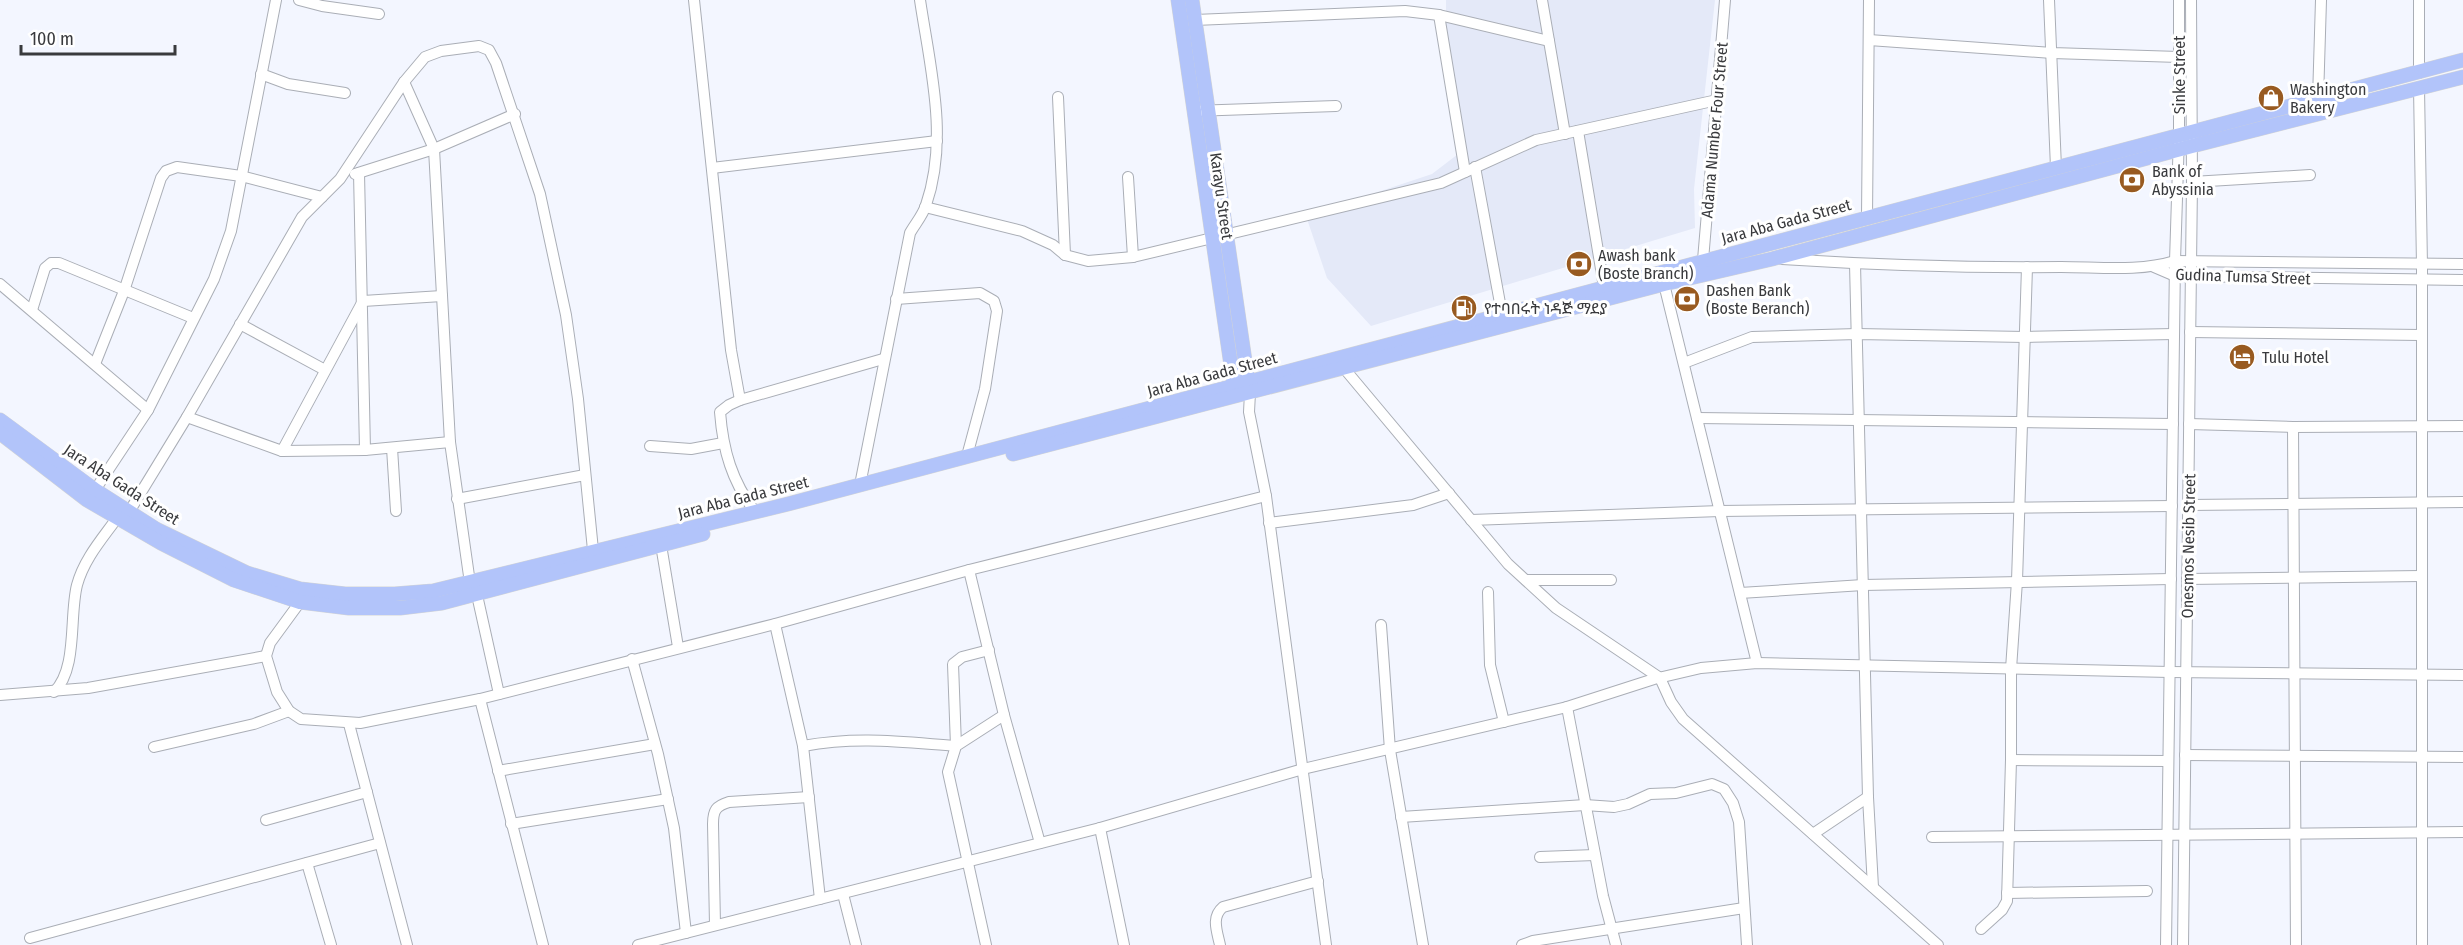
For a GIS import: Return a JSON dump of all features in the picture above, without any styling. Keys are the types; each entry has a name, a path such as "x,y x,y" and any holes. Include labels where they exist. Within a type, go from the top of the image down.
{"main road":[{"name":"Karayu Street","path":"1178,0 1212,237 1242,388"},
{"name":"Karayu Street","path":"1192,0 1227,234 1242,388"},
{"name":"Jara Aba Gada Street","path":"0,433 87,500 156,529 247,573 300,589 345,594 395,594 473,589 661,545 1242,388 1604,286 2463,60"},
{"name":"Jara Aba Gada Street","path":"0,420 95,489 123,515 234,580 300,602 349,608 400,608 442,603 473,589 593,550 755,512 967,456 1242,388 1344,367 1664,284 1773,259 2186,148 2463,77"}],"street":[{"path":"95,489 148,410 214,279 231,231 276,0"},
{"path":"299,0 322,6 379,14"},
{"path":"694,0 731,350 740,400"},
{"path":"860,485 883,359 910,233 925,207 935,174 938,121 920,0"},
{"path":"1542,0 1565,134"},
{"name":"Adama Number Four Street","path":"1703,260 1725,0"},
{"path":"1867,217 1869,0"},
{"path":"2049,0 2056,168"},
{"name":"Sinke Street","path":"2179,0 2179,57 2186,133"},
{"name":"Sinke Street","path":"2186,148 2191,0"},
{"path":"2318,99 2321,0"},
{"path":"2419,0 2419,73"},
{"path":"1195,20 1404,11 1439,15 1549,41"},
{"path":"1439,15 1502,314"},
{"path":"1869,40 2052,53 2179,57"},
{"path":"54,692 61,685 68,667 72,614 77,586 85,563 123,515 187,417 302,217 340,179 404,82 425,57 441,51 479,46 489,50 515,114 540,194 566,315 578,399 593,550"},
{"path":"261,75 288,84 345,93"},
{"path":"404,82 434,149 450,442 457,499 473,589 499,694"},
{"path":"2419,88 2422,266 2420,280 2422,945"},
{"path":"1059,97 1065,255"},
{"path":"925,207 1022,231 1053,244 1065,255 1088,261 1133,257 1442,183 1536,140 1717,100"},
{"path":"1193,111 1336,106"},
{"path":"340,179 434,149 515,114"},
{"path":"1578,130 1604,286"},
{"path":"712,168 937,141"},
{"name":"Onesmos Nesib Street","path":"2183,945 2192,182 2186,148"},
{"name":"Onesmos Nesib Street","path":"2166,945 2175,261 2186,148"},
{"path":"95,364 124,291 166,171 177,166 241,176 322,197"},
{"path":"359,172 365,450"},
{"path":"2192,182 2310,175"},
{"path":"1128,177 1133,257"},
{"path":"1773,259 1855,264 2154,267"},
{"name":"Gudina Tumsa Street","path":"2154,267 2175,261 2422,266 2463,264"},
{"path":"32,310 45,268 51,263 59,263 193,318"},
{"path":"1855,264 1868,797 1873,887"},
{"path":"1981,929 2002,910 2007,901 2011,669 2017,581 2027,267"},
{"name":"Gudina Tumsa Street","path":"2154,267 2175,276 2463,280"},
{"path":"0,284 148,410"},
{"path":"1664,284 1757,663"},
{"path":"896,299 980,293 994,301 997,311 985,389 967,456"},
{"path":"363,301 442,296"},
{"path":"282,451 363,301"},
{"path":"240,324 325,370"},
{"path":"2190,332 2420,335"},
{"path":"1684,363 1752,337 1857,334 2025,337 2174,334"},
{"path":"755,512 729,468 723,443 720,412 740,400 883,359"},
{"path":"1344,367 1508,564 1556,608 1657,678 1683,719 1938,945"},
{"path":"1242,388 1266,496 1326,945"},
{"path":"187,417 282,451 365,450 450,442"},
{"path":"1697,418 2173,424"},
{"path":"2189,424 2293,427 2463,426"},
{"path":"2293,427 2296,945"},
{"path":"650,446 691,449 723,443"},
{"path":"392,448 396,511"},
{"path":"457,499 585,475"},
{"path":"1269,524 1413,505 1449,493"},
{"path":"300,602 270,643 266,656 277,692 289,711 302,719 349,724 480,699 775,624 969,570 1266,496"},
{"path":"2188,505 2463,502"},
{"path":"1472,520 1720,511 2172,506"},
{"path":"661,545 678,647"},
{"path":"969,570 1004,715 1040,843"},
{"path":"2187,579 2421,576"},
{"path":"1740,593 1863,585 2171,579"},
{"path":"1526,580 1611,580"},
{"path":"1488,592 1490,665 1504,722"},
{"path":"775,624 803,746 820,899"},
{"path":"1381,625 1390,750 1423,945"},
{"path":"986,945 948,772 956,746 953,664 962,657 988,650"},
{"path":"0,695 54,692 137,680 266,656"},
{"path":"632,659 656,744 674,828 686,933"},
{"path":"638,945 1100,828 1303,769 1567,707 1657,678 1701,668 1757,663 2170,672 2463,675"},
{"path":"480,699 543,945"},
{"path":"1567,707 1595,855 1616,945"},
{"path":"154,747 254,724 289,711"},
{"path":"803,746 835,740 863,739 956,746 1004,715"},
{"path":"349,724 407,945"},
{"path":"498,771 656,744"},
{"path":"2185,755 2463,757"},
{"path":"2011,760 2169,760"},
{"path":"1401,817 1585,805 1614,807 1628,804 1650,794 1676,793 1712,784 1724,789 1733,803 1739,822 1747,945"},
{"path":"266,820 367,792"},
{"path":"715,926 713,812 718,805 729,802 809,797"},
{"path":"1814,834 1868,797"},
{"path":"512,824 668,799"},
{"path":"1100,828 1124,945"},
{"path":"1932,837 2463,832"},
{"path":"30,938 380,843"},
{"path":"1540,857 1595,855"},
{"path":"307,863 331,945"},
{"path":"1220,945 1215,918 1217,912 1223,907 1318,881"},
{"path":"2007,893 2147,891"},
{"path":"843,894 856,945"},
{"path":"1522,945 1533,941 1744,908"}],"shaded area":[{"path":"1446,0 1715,0 1694,189 1695,228 1371,326 1327,278 1306,216 1432,174 1462,151 1446,76"}],"place":[{"name":"Washington Bakery","path":"2271,98"},
{"name":"Bank of Abyssinia","path":"2132,180"},
{"name":"Awash bank (Boste Branch)","path":"1579,264"},
{"name":"Dashen Bank (Boste Beranch)","path":"1687,299"},
{"name":"የተባበሩት ነዳጅ ማደያ","path":"1464,308"},
{"name":"Tulu Hotel","path":"2242,357"}]}
